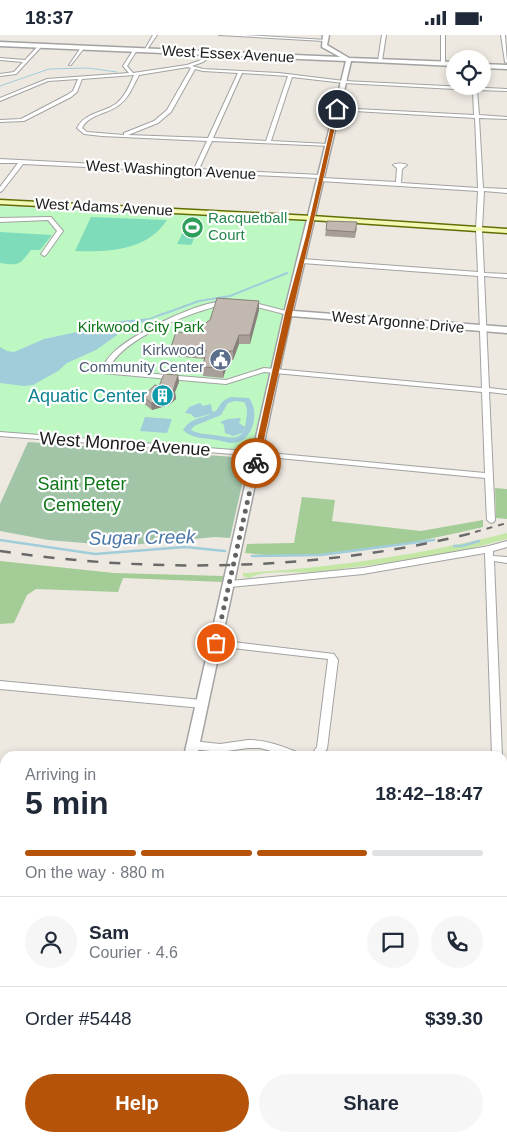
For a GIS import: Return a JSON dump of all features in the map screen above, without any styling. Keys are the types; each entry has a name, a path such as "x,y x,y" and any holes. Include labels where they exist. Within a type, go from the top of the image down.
{"main road":[{"name":"West Adams Avenue","path":"0,201 507,231"}],"street":[{"path":"146,50 154,35"},
{"path":"221,35 325,37 324,46 349,60 288,313 230,584 191,751 248,744 260,744 284,751"},
{"path":"380,61 384,35"},
{"path":"443,35 443,64"},
{"path":"502,35 507,62"},
{"name":"West Essex Avenue","path":"0,44 443,64"},
{"path":"0,75 15,73 40,46"},
{"path":"70,64 83,47"},
{"path":"134,74 125,66 135,50"},
{"path":"326,58 333,56 334,52"},
{"path":"121,135 156,122 169,111 190,67 214,53"},
{"path":"0,59 26,61"},
{"path":"491,66 507,67"},
{"path":"0,100 47,80 134,74 190,67 344,82 446,86"},
{"path":"196,171 241,71"},
{"path":"134,74 124,99 117,106 82,122 79,128 86,133 329,145"},
{"path":"268,143 290,76"},
{"path":"0,121 22,120 70,96 75,92 81,77"},
{"path":"491,88 507,90"},
{"path":"475,95 491,520"},
{"path":"337,109 507,119"},
{"name":"West Washington Avenue","path":"0,161 320,178 507,191"},
{"path":"0,191 20,163"},
{"path":"398,184 400,168"},
{"path":"44,254 60,231 49,218 51,204"},
{"path":"0,220 49,218"},
{"path":"302,261 507,276"},
{"path":"234,301 209,304 142,335 118,351 107,364 104,372 226,382 258,371 276,371 507,392"},
{"path":"243,302 288,313"},
{"name":"West Argonne Drive","path":"288,313 507,330"},
{"name":"West Monroe Avenue","path":"0,434 258,454 489,476"},
{"path":"230,584 363,571 489,554 507,543"},
{"path":"489,554 507,560"},
{"path":"489,554 497,751"},
{"path":"216,643 331,656 322,749 320,751"},
{"path":"0,685 202,704"}],"green space":[{"name":"Kirkwood City Park","path":"0,206 305,221 255,448 248,451 0,432"},
{"path":"91,217 167,220 159,230 138,244 113,250 75,251"},
{"path":"188,222 202,223 191,245 177,244"},
{"path":"0,232 52,235 40,250 31,250 21,261 12,264 0,263"},
{"name":"Saint Peter Cemetery","path":"28,442 248,458 230,538 215,537 120,546 48,540 0,531 0,504"},
{"path":"495,488 507,489 507,519 496,518"},
{"path":"302,497 335,500 332,521 421,531 483,520 483,527 395,546 365,550 305,555 245,553 247,544 294,543"},
{"path":"507,533 507,539 460,551 413,559 317,572 273,573 256,575 249,578 243,576 243,573 310,568 409,554"},
{"path":"0,561 114,573 224,576 223,582 123,578 118,592 36,589 27,595 14,623 0,624"}],"water":[{"path":"164,312 166,314 117,332 117,335 96,350 67,363 58,371 33,385 24,386 0,383 0,347 14,352 44,339 96,328 111,322 150,318"},
{"path":"200,403 203,406 211,404 214,413 195,418 191,414 185,413 189,407"},
{"path":"145,417 172,419 167,433 140,431"},
{"path":"241,419 239,423 245,427 242,433 233,436 225,433 224,425 220,422"}],"building":[{"path":"327,221 357,222 355,232 326,230"},
{"path":"217,298 259,301 250,335 239,335 233,351 229,351 223,368 203,367 206,350 171,347 176,332 192,333 210,320"},
{"path":"164,374 178,375 173,391 175,392 168,398 151,403 143,396 155,385 159,386"}],"waterway":[{"path":"0,86 49,69 88,68 117,72"},
{"path":"166,313 199,301 230,296 287,273"},
{"path":"234,399 246,400 250,405 250,423 242,437 231,441 217,437 196,435 187,430 191,424 218,413 225,402 234,399"},
{"name":"Sugar Creek","path":"0,540 95,554 185,547 225,551"},
{"name":"Sugar Creek","path":"252,556 321,555 434,540"},
{"name":"Sugar Creek","path":"454,546 462,546 479,541"}],"railway":[{"path":"475,532 507,523"},
{"path":"0,551 119,563 241,565 363,554 422,544 480,531"}],"way so far":[{"path":"216,643 256,463"}],"place":[{"name":"Racquetball Court","path":"192,227"},
{"name":"Kirkwood Community Center","path":"220,359"},
{"name":"Aquatic Center","path":"163,396"}],"route":[{"path":"256,463 288,313 337,109"}]}
